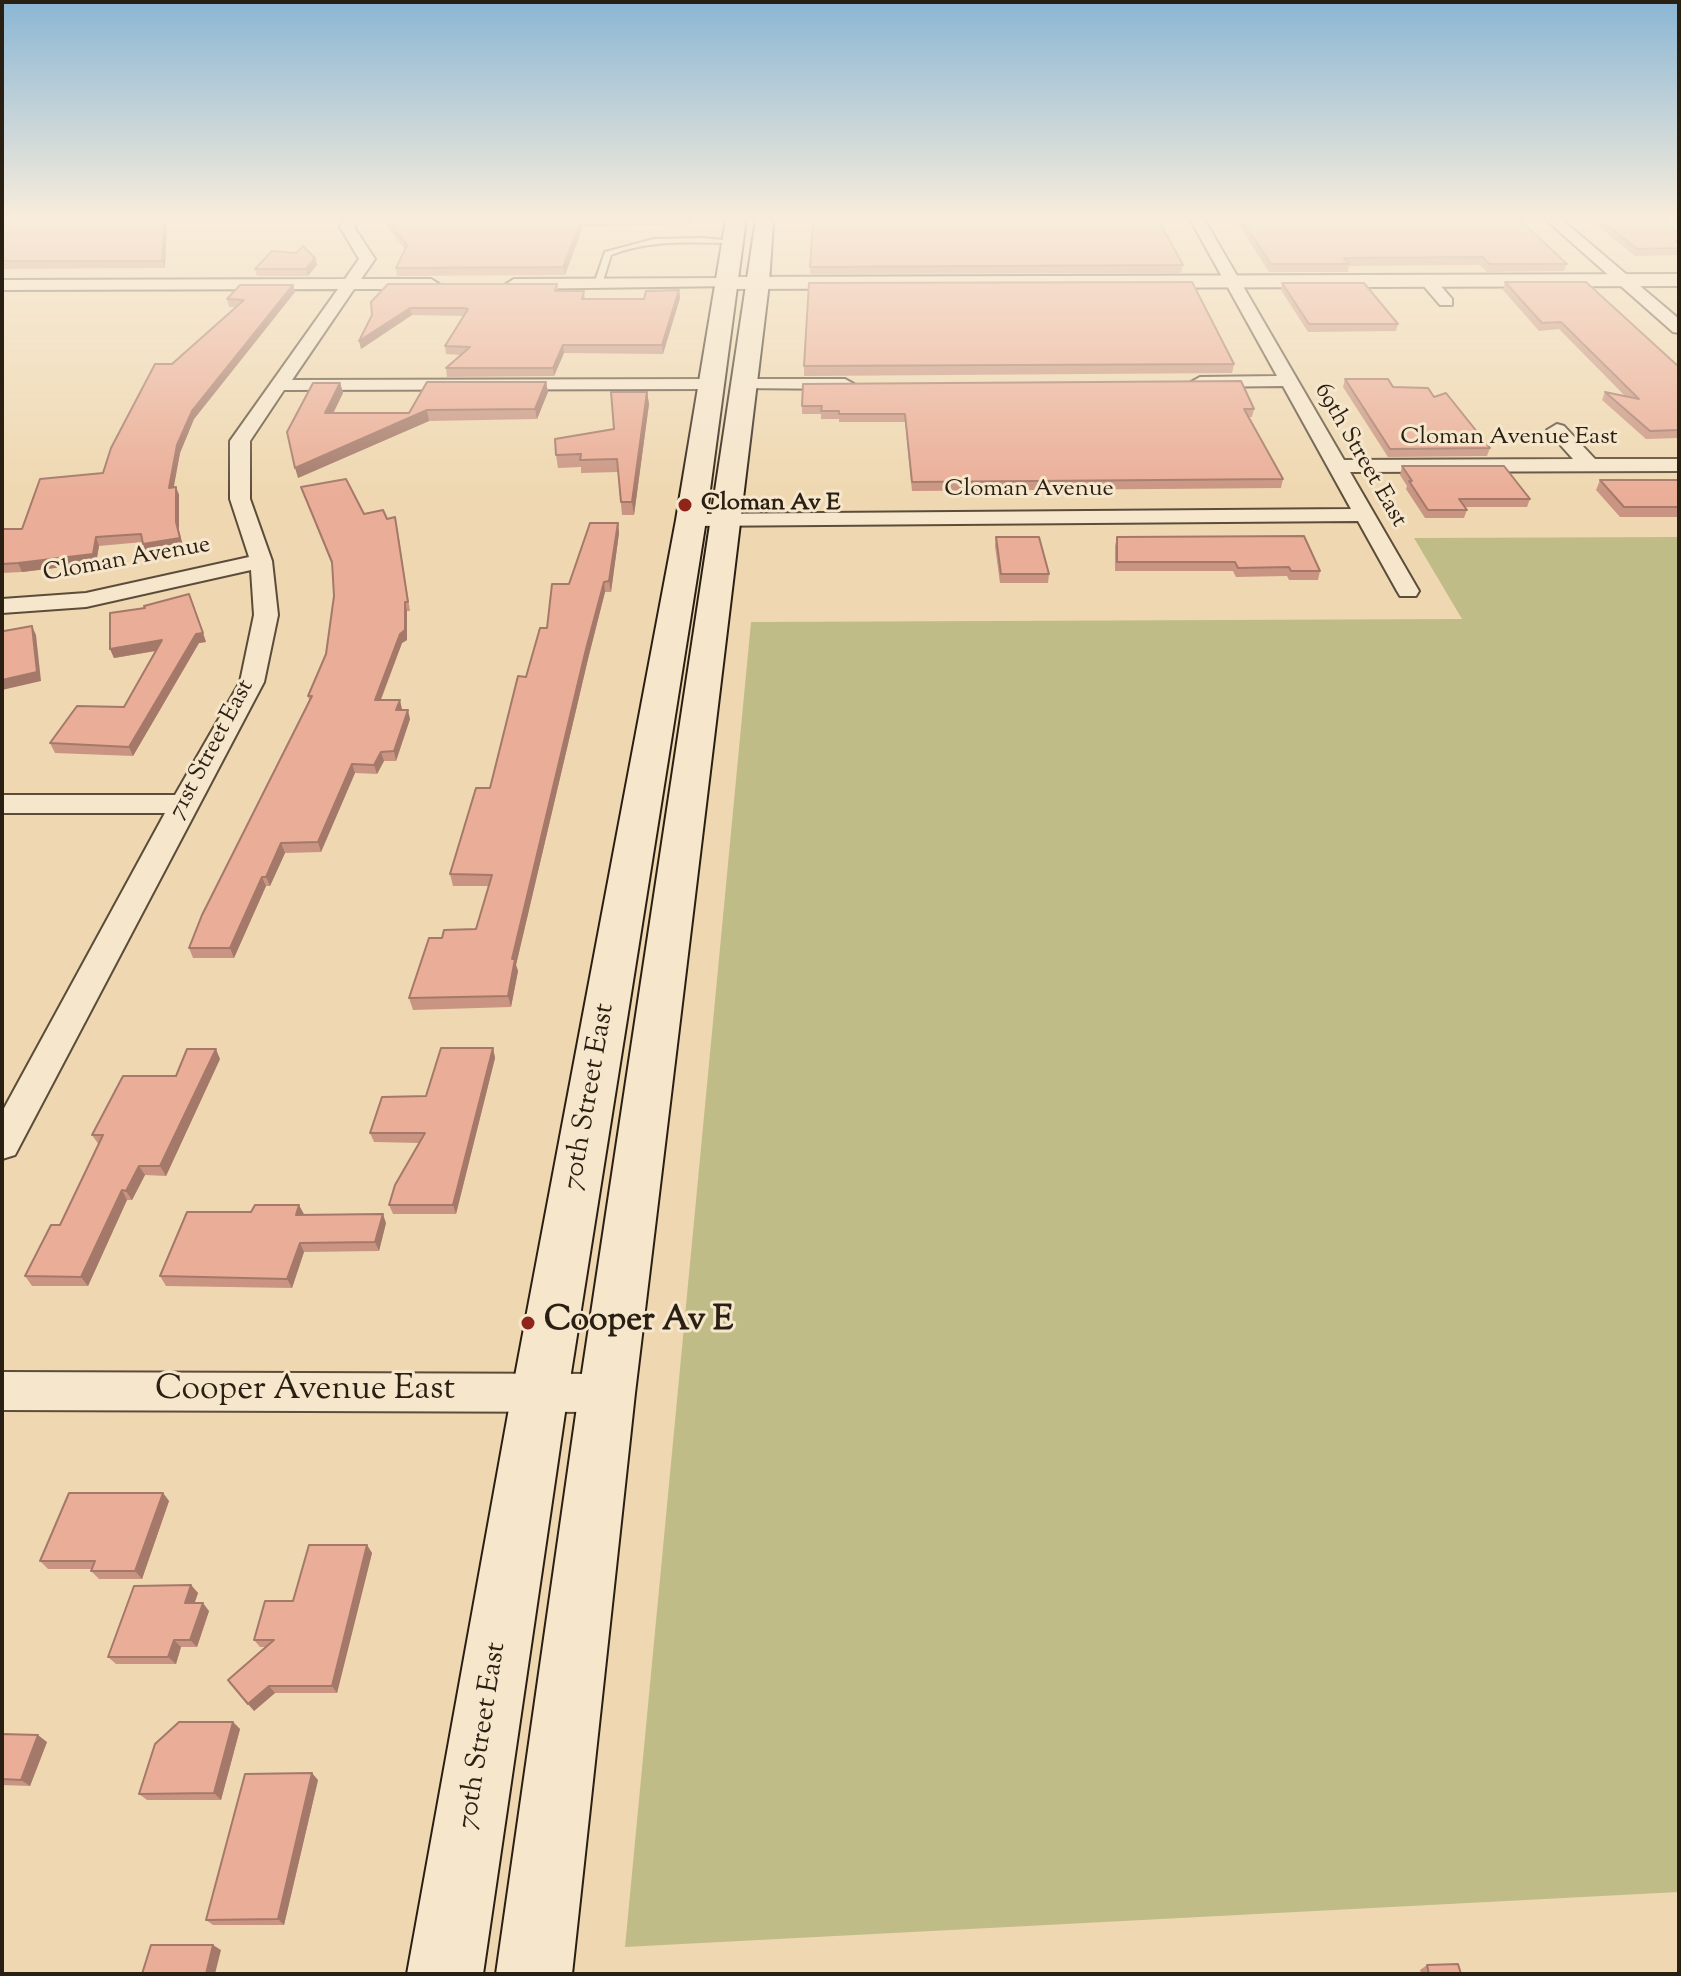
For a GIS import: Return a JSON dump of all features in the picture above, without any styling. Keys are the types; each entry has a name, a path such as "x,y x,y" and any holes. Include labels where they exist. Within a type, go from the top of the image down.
{"main road":[{"name":"70th Street East","path":"534,1974 607,1393 735,311"},
{"name":"70th Street East","path":"445,1974 540,1392 708,520"}],"street":[{"name":"71st Street East","path":"2,1145 252,682 266,615 261,561 240,499 240,441 329,311"},
{"name":"69th Street East","path":"1250,311 1408,591"},
{"path":"1660,311 1679,328"},
{"path":"1178,382 1288,381"},
{"path":"277,385 862,383"},
{"path":"1557,430 1588,464"},
{"name":"Cloman Avenue East","path":"1339,466 1679,465"},
{"name":"Cloman Avenue","path":"708,520 1367,515"},
{"name":"Cloman Avenue","path":"2,606 86,600 261,561"},
{"path":"2,804 184,804"},
{"name":"Cooper Avenue East","path":"2,1391 607,1393"}],"shaded area":[{"path":"1679,537 1679,1892 625,1947 751,622 1462,619 1414,538"}],"building":[{"path":"231,311 272,311 192,411 177,445 169,488 176,487 176,522 180,538 143,544 141,534 96,537 93,554 2,564 2,529 22,529 40,479 103,473 111,448 155,364 172,364"},
{"path":"372,311 405,311 359,341"},
{"path":"467,311 672,311 662,345 563,345 553,368 446,368 470,347 445,346"},
{"path":"807,311 1207,311 1234,364 804,366"},
{"path":"1301,311 1387,311 1398,324 1309,324"},
{"path":"1531,311 1618,311 1679,367 1679,430 1650,431 1605,392 1639,399 1561,322 1542,323"},
{"path":"1345,379 1388,379 1393,387 1428,388 1434,397 1446,393 1490,448 1390,449"},
{"path":"1241,381 1254,409 1244,409 1283,479 912,482 905,414 839,414 839,411 821,411 822,406 802,406 803,384"},
{"path":"427,382 546,382 535,409 427,410 295,468 287,432 313,383 340,383 325,413 409,413"},
{"path":"611,392 647,392 632,502 621,502 617,459 580,460 581,454 556,455 555,439 614,429"},
{"path":"1402,466 1504,466 1530,499 1459,499 1467,510 1428,510"},
{"path":"346,479 364,514 383,510 387,519 395,517 408,602 405,602 405,630 400,634 375,700 400,700 396,710 408,710 394,751 381,752 374,765 352,764 318,842 281,843 230,948 189,948 202,915 312,696 308,696 326,654 334,596 332,562 301,487"},
{"path":"1600,480 1679,480 1679,507 1624,507"},
{"path":"590,523 618,523 609,581 604,582 586,649 512,959 515,959 508,996 409,998 429,938 442,938 444,930 476,929 492,875 450,874 476,788 490,788 518,676 526,677 540,628 547,628 552,584 569,584"},
{"path":"1304,536 1320,571 1291,571 1289,567 1238,568 1235,562 1117,562 1117,537"},
{"path":"996,537 1039,537 1049,574 1001,574"},
{"path":"189,594 203,633 196,634 129,747 50,743 77,706 124,707 162,640 110,649 110,613 145,608"},
{"path":"32,626 37,672 2,680 2,633"},
{"path":"441,1048 493,1048 453,1205 389,1205 395,1185 425,1133 370,1133 382,1097 426,1096"},
{"path":"187,1049 216,1049 160,1166 139,1166 126,1191 122,1190 81,1277 25,1276 51,1225 60,1225 103,1135 92,1135 123,1076 176,1076"},
{"path":"255,1205 299,1205 296,1215 383,1214 375,1242 300,1243 287,1279 160,1276 187,1212 251,1212"},
{"path":"69,1493 163,1493 135,1571 91,1571 95,1561 40,1561"},
{"path":"309,1545 367,1545 332,1686 269,1686 248,1704 228,1680 274,1640 254,1640 265,1601 293,1601"},
{"path":"191,1585 185,1603 203,1603 190,1640 174,1640 168,1657 108,1657 134,1586"},
{"path":"179,1722 233,1722 214,1793 139,1794 155,1744"},
{"path":"2,1734 38,1735 21,1780 2,1779"},
{"path":"312,1773 278,1919 206,1920 245,1774"},
{"path":"151,1945 213,1945 206,1974 142,1974"},
{"path":"1458,1964 1461,1974 1429,1974 1427,1965"}],"place":[{"name":"Cloman Av E","path":"685,505"},
{"name":"Cooper Av E","path":"528,1323"}]}
